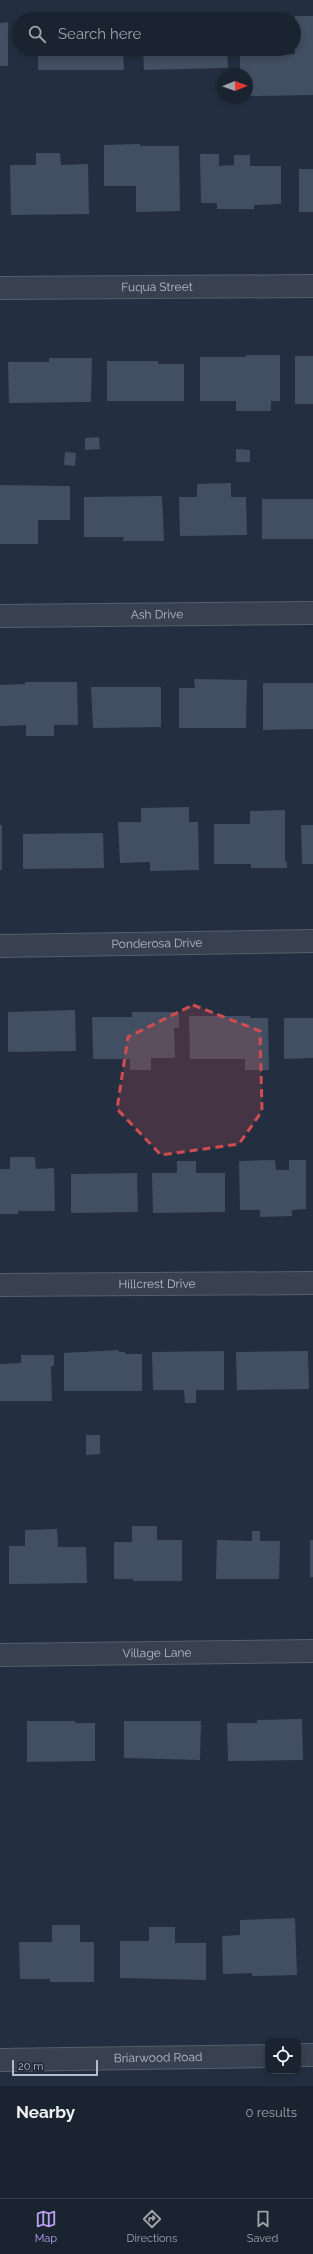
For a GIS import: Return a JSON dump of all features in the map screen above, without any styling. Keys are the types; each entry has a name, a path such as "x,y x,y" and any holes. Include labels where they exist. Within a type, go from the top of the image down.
{"street":[{"name":"Fuqua Street","path":"0,288 313,286"},
{"name":"Ash Drive","path":"0,616 313,613"},
{"name":"Ponderosa Drive","path":"0,946 313,941"},
{"name":"Hillcrest Drive","path":"0,1285 313,1283"},
{"name":"Village Lane","path":"0,1655 313,1651"},
{"path":"301,2055 313,2055"},
{"name":"Briarwood Road","path":"0,2060 265,2056"}],"highlighted area":[{"path":"193,1005 260,1031 262,1111 239,1144 161,1155 117,1109 128,1037"}],"building":[{"path":"301,16 313,16 313,95 253,96 253,68 240,68 240,56 301,56"},
{"path":"8,22 8,66 0,66 0,23"},
{"path":"38,56 123,56 124,70 38,70"},
{"path":"143,56 227,56 228,68 144,70"},
{"path":"140,144 140,146 179,146 180,211 136,212 136,186 104,186 104,145"},
{"path":"36,153 60,153 61,165 88,164 89,214 11,215 10,165 36,165"},
{"path":"200,154 219,154 219,166 234,165 234,155 250,155 250,166 281,166 281,204 254,205 254,209 217,209 217,203 201,203"},
{"path":"299,169 313,169 313,212 299,212"},
{"path":"246,355 280,355 280,401 271,401 271,411 236,411 236,401 200,401 200,357 246,357"},
{"path":"295,356 313,356 313,404 295,404"},
{"path":"49,358 92,358 91,402 9,403 8,362 49,362"},
{"path":"107,361 158,361 158,364 184,364 184,401 107,401"},
{"path":"99,437 100,449 85,450 85,438"},
{"path":"236,449 250,450 250,462 236,462"},
{"path":"65,452 76,453 75,466 64,465"},
{"path":"231,483 231,497 246,497 247,535 180,536 179,497 197,497 197,484"},
{"path":"0,485 70,486 70,520 38,520 38,544 0,544"},
{"path":"162,496 164,541 123,541 124,537 84,537 84,497"},
{"path":"262,499 313,499 313,539 262,539"},
{"path":"194,679 247,680 246,728 179,728 179,688 195,688"},
{"path":"25,682 77,682 78,725 54,725 54,736 26,736 26,725 0,726 0,685 25,684"},
{"path":"263,683 313,683 313,729 263,730"},
{"path":"91,687 161,687 161,727 93,728"},
{"path":"189,807 189,822 198,822 199,870 150,871 150,862 120,863 118,822 141,822 141,808"},
{"path":"285,810 285,862 287,862 287,868 251,868 251,864 214,864 214,824 250,824 250,811"},
{"path":"0,825 2,825 2,870 0,870"},
{"path":"301,825 313,825 313,864 302,864"},
{"path":"103,833 104,868 23,869 23,834"},
{"path":"75,1010 76,1051 8,1052 8,1012"},
{"path":"132,1012 174,1012 174,1015 179,1014 179,1028 174,1028 175,1058 151,1058 151,1070 130,1070 130,1059 93,1059 92,1017 132,1017"},
{"path":"189,1016 250,1016 250,1018 268,1018 269,1070 245,1070 245,1059 190,1059"},
{"path":"284,1018 313,1018 313,1058 284,1059"},
{"path":"10,1157 35,1157 36,1169 54,1168 55,1211 18,1211 18,1214 0,1214 0,1169 10,1169"},
{"path":"275,1160 276,1170 289,1170 289,1160 306,1160 306,1209 292,1210 292,1216 260,1217 260,1210 240,1210 239,1161"},
{"path":"177,1161 196,1161 196,1173 225,1173 225,1212 153,1213 152,1173 177,1173"},
{"path":"137,1173 138,1212 71,1213 71,1174"},
{"path":"119,1350 119,1352 125,1352 125,1354 142,1354 142,1391 64,1391 64,1353"},
{"path":"224,1351 224,1390 196,1390 196,1403 185,1403 184,1390 153,1390 152,1352"},
{"path":"308,1351 309,1389 237,1390 236,1352"},
{"path":"21,1355 54,1355 54,1366 51,1366 52,1401 0,1401 0,1364 21,1363"},
{"path":"86,1435 100,1435 100,1454 86,1455"},
{"path":"132,1526 157,1526 157,1540 182,1540 182,1581 133,1581 133,1579 114,1579 114,1542 132,1542"},
{"path":"57,1529 58,1547 86,1547 87,1583 9,1584 9,1546 25,1546 25,1530"},
{"path":"252,1531 260,1531 260,1541 280,1541 279,1579 216,1579 217,1540 252,1541"},
{"path":"310,1540 313,1540 313,1577 310,1577"},
{"path":"302,1719 303,1760 228,1761 227,1723 257,1723 257,1720"},
{"path":"27,1721 75,1721 75,1723 95,1723 95,1761 27,1762"},
{"path":"124,1721 201,1721 200,1760 124,1758"},
{"path":"295,1918 297,1975 252,1976 252,1973 223,1974 222,1936 240,1935 240,1920"},
{"path":"52,1925 80,1925 80,1942 94,1942 94,1982 50,1982 50,1979 20,1979 19,1942 52,1942"},
{"path":"149,1927 175,1927 175,1943 206,1943 206,1980 120,1978 120,1941 149,1941"}]}
